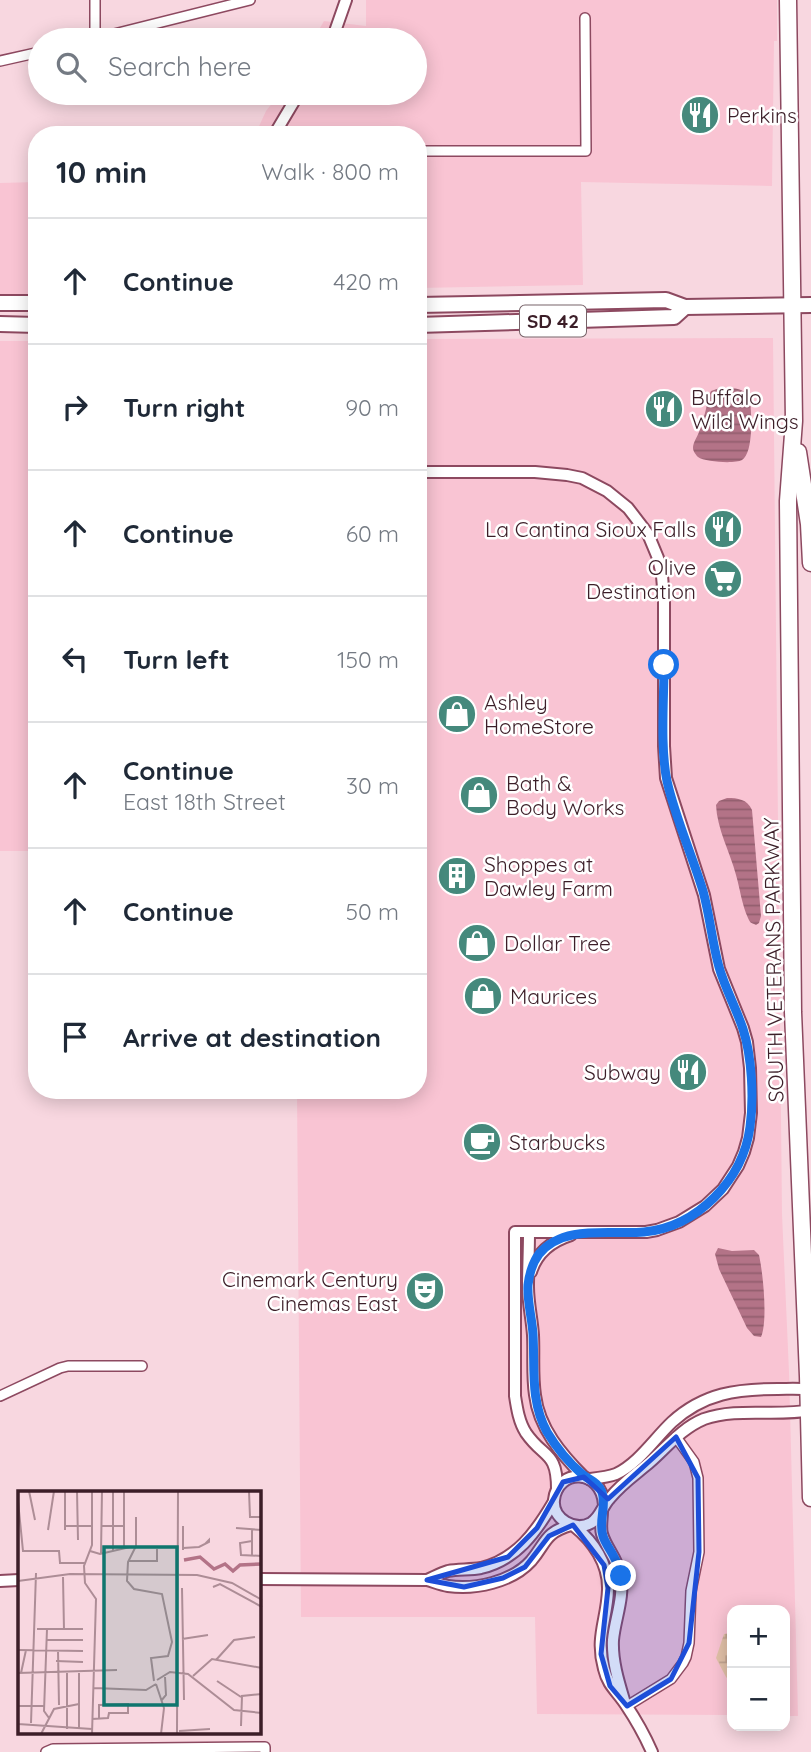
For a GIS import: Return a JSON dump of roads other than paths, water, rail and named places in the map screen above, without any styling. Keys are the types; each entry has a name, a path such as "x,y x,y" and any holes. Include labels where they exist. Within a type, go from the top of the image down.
{"highway":[{"name":"SOUTH VETERANS PARKWAY","path":"788,0 794,421 788,501 793,1012 810,1389 811,1498"},
{"name":"SOUTH VETERANS PARKWAY","path":"794,421 809,524 811,563"}],"main road":[{"name":"SD 42","path":"427,305 666,300 685,307 793,306"},
{"path":"0,303 28,303"},
{"path":"793,306 811,305"},
{"name":"SD 42","path":"427,325 674,317 685,307"},
{"path":"0,324 28,325"}],"street":[{"path":"93,28 95,0"},
{"path":"134,28 219,4 250,0"},
{"path":"336,28 346,0"},
{"path":"427,150 586,151 586,18"},
{"path":"0,61 28,54"},
{"path":"279,126 292,105"},
{"path":"427,472 544,473 582,478 607,491 628,508 649,536 661,570 664,599 666,778 704,895 719,969 747,1042 750,1068 750,1126 744,1152 731,1177 715,1198 693,1214 657,1230 634,1233 515,1232 515,1396 524,1429 555,1467 556,1489 553,1503 537,1528 508,1557 484,1567 449,1571 427,1580"},
{"path":"529,1233 528,1285 533,1338 533,1383 539,1413 553,1442 567,1459 596,1483 603,1496 602,1535 618,1564 622,1586 613,1636 615,1664 626,1704 652,1752"},
{"path":"528,1285 533,1266 546,1248 560,1239 586,1233"},
{"path":"0,1396 68,1366 142,1366"},
{"path":"556,1489 570,1478 614,1475 637,1458 674,1420 710,1398 744,1390 810,1389"},
{"path":"261,1579 427,1580 447,1586 464,1587 491,1583 525,1567 555,1531 572,1525 588,1525 595,1521 620,1487 694,1424 716,1416 810,1411"},
{"path":"626,1704 671,1679 686,1657 689,1643 691,1591 699,1552 698,1478 694,1462 676,1437"},
{"path":"553,1503 558,1516 590,1541 606,1573 608,1588 600,1640 601,1654 610,1686 626,1704"},
{"path":"0,1581 18,1580"},
{"path":"46,1752 53,1749 265,1747 265,1752"}],"place":[{"name":"Perkins","path":"700,115"},
{"name":"Buffalo Wild Wings","path":"664,409"},
{"name":"La Cantina Sioux Falls","path":"723,529"},
{"name":"Olive Destination","path":"723,579"},
{"name":"Ashley HomeStore","path":"457,714"},
{"name":"Bath & Body Works","path":"479,795"},
{"name":"Shoppes at Dawley Farm","path":"457,876"},
{"name":"Dollar Tree","path":"477,943"},
{"name":"Maurices","path":"483,996"},
{"name":"Subway","path":"688,1072"},
{"name":"Starbucks","path":"482,1142"},
{"name":"Cinemark Century Cinemas East","path":"425,1291"}]}
